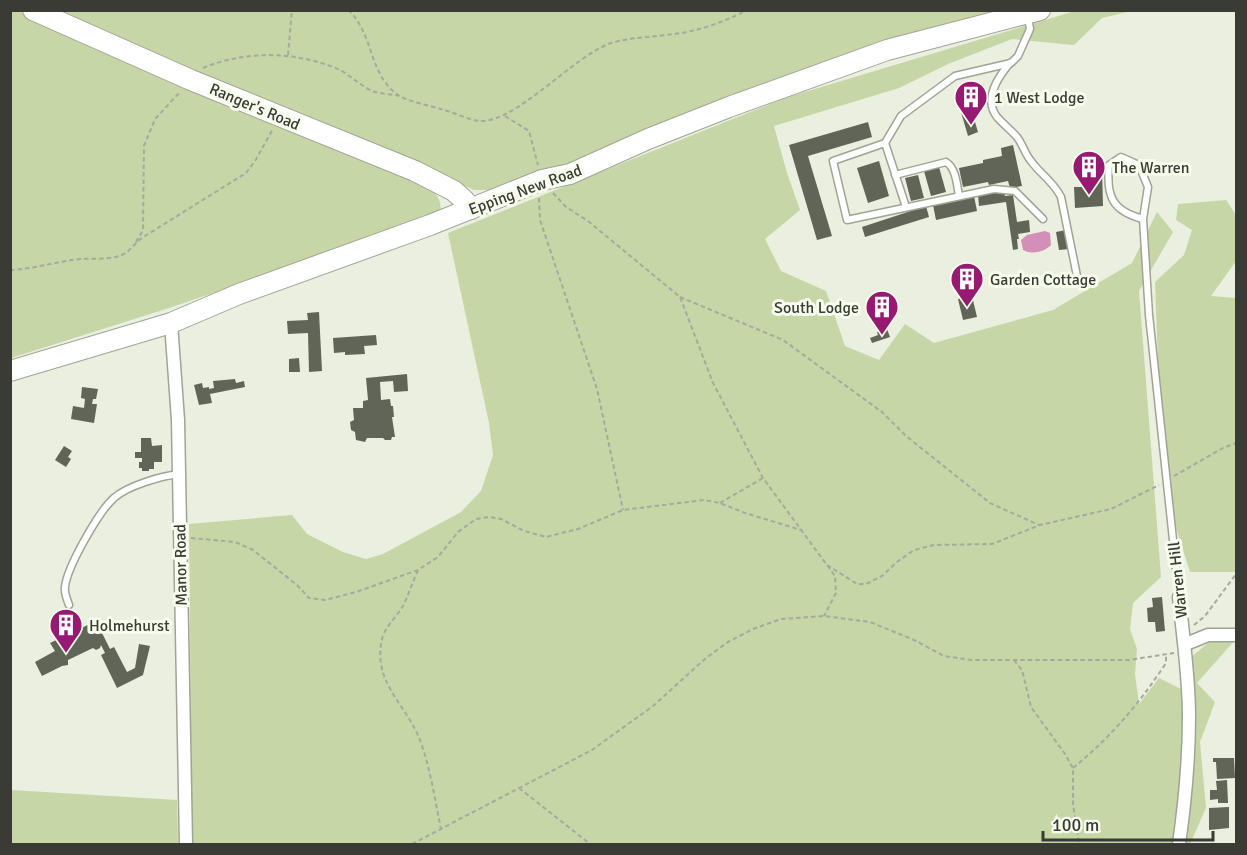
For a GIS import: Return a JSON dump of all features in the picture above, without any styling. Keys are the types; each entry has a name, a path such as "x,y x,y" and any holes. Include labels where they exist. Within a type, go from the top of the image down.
{"main road":[{"name":"Ranger's Road","path":"33,10 191,80 415,171 454,191 471,209"},
{"name":"Epping New Road","path":"10,371 171,323 239,294 471,209 542,180 570,174 648,139 729,107 887,50 1034,12"}],"street":[{"name":"Manor Road","path":"171,323 178,420 186,844"},
{"name":"Warren Hill","path":"1179,597 1185,643 1189,714 1186,795 1179,844"},
{"path":"1185,643 1208,634 1236,635"}],"lane":[{"path":"1034,12 1030,29 1018,56 1000,75 992,94 991,104 996,115 1018,139 1031,162 1055,185 1061,197 1078,281"},
{"path":"1011,63 955,76 901,116 885,143 833,160 847,220 994,189 1015,191 1043,219"},
{"path":"885,143 906,207"},
{"name":"Warren Hill","path":"1143,219 1128,215 1113,203 1107,182 1109,165 1121,157 1139,165 1148,187 1143,219 1149,315 1179,597"},
{"path":"895,175 945,162 953,170 959,196"},
{"path":"69,605 64,587 70,569 90,532 114,498 131,487 162,476 179,474"}],"path":[{"path":"288,55 292,10"},
{"path":"348,10 366,38 378,74 399,96 480,121 505,116 581,60 611,44 639,37 697,30 732,18 747,10"},
{"path":"505,116 529,131 542,180 538,202 540,220 597,389 623,510"},
{"path":"10,270 28,269 80,259 107,258 127,252 144,236 246,172 273,129"},
{"path":"542,180 566,207 588,221 680,297 783,340 882,412 906,436 990,503 1040,525"},
{"path":"680,297 713,383 763,478 835,576 836,593 824,616"},
{"path":"825,563 857,584 866,584 882,576 914,550 934,545 992,544 1040,525 1111,509 1236,443"},
{"path":"720,503 763,478"},
{"path":"179,538 207,538 235,542 253,550 297,585 309,598 324,600 356,592 418,570 438,557 458,532 476,519 489,517 501,519 524,531 546,537 578,530 623,510 704,500 720,503 801,530"},
{"path":"418,570 403,606 382,636 379,657 388,687 408,714 421,743 441,829"},
{"path":"412,844 592,750 653,706 706,658 728,642 753,629 781,619 824,616 870,622 914,640 944,656 971,660 1129,660 1166,655 1185,643 1236,574"},
{"path":"1073,768 1101,745 1139,702 1166,663 1166,655"},
{"path":"1014,660 1022,670 1031,707 1073,768 1073,804 1079,844"},
{"path":"519,788 590,844"}],"green space":[{"path":"11,11 18,11 424,183 439,199 440,213 431,219 166,309 11,358"},
{"path":"58,11 997,11 910,36 510,185 489,190 474,190 212,81"},
{"path":"1075,11 1131,11 1102,18 1074,45 1012,39 948,64 899,88 774,126 800,210 765,239 781,271 826,291 845,346 879,360 905,324 934,343 1053,310 1132,263 1157,212 1173,232 1139,291 1161,577 1133,603 1130,629 1137,649 1135,674 1139,704 1159,678 1183,690 1185,662 1212,640 1235,640 1197,683 1215,702 1200,742 1206,808 1190,844 192,844 189,524 292,515 307,534 343,552 366,559 383,554 461,512 481,491 493,455 489,423 448,233 788,97"},
{"path":"1226,200 1236,215 1236,261 1211,296 1236,298 1236,572 1190,572 1172,515 1158,362 1155,282 1184,255 1192,230 1176,220 1178,204"},
{"path":"11,790 177,800 178,844 11,844"}],"shaded area":[{"path":"1045,231 1050,233 1051,245 1038,252 1023,250 1021,240 1027,235"}],"building":[{"path":"968,99 978,132 968,136 958,102"},
{"path":"868,122 872,137 808,156 832,236 817,240 789,145"},
{"path":"1013,145 1022,186 1010,188 1008,181 963,187 959,168 1002,156 1001,148"},
{"path":"879,161 889,196 868,203 857,168"},
{"path":"939,167 946,192 931,196 924,171"},
{"name":"The Warren","path":"1084,168 1102,168 1103,206 1075,208 1074,187 1090,187 1090,180 1084,180"},
{"path":"918,175 924,198 911,201 905,178"},
{"path":"1004,191 1005,196 1013,195 1017,222 1029,220 1030,232 1018,234 1018,249 1013,250 1006,202 979,206 978,195"},
{"path":"974,196 977,211 936,220 933,205"},
{"path":"926,206 929,217 865,237 862,227"},
{"path":"1066,230 1069,249 1059,250 1056,232"},
{"name":"Garden Cottage","path":"972,296 977,317 963,320 958,299"},
{"path":"319,312 322,371 309,372 308,333 288,334 287,321 308,320 307,313"},
{"name":"South Lodge","path":"887,329 890,337 872,343 870,338 878,335 877,332"},
{"path":"376,335 377,345 364,346 365,354 334,353 333,338"},
{"path":"299,358 300,372 289,372 289,359"},
{"path":"407,374 408,391 394,392 393,381 380,382 381,400 390,399 391,406 393,406 395,437 391,440 367,438 365,442 356,440 350,422 354,420 353,408 363,408 363,401 368,400 366,378"},
{"path":"235,379 236,383 244,381 245,387 210,394 212,403 199,405 194,385 202,383 203,388 209,387 209,389 214,388 213,381"},
{"path":"82,387 98,389 96,399 93,399 92,404 97,404 94,423 71,419 73,406 84,408 85,399 81,398"},
{"path":"141,438 151,438 152,446 162,445 162,462 154,462 154,469 149,469 149,471 142,471 142,468 139,468 142,458 135,458 135,452 141,452"},
{"path":"64,446 72,451 68,457 71,459 66,467 55,460"},
{"path":"1162,597 1165,631 1156,632 1155,622 1148,622 1147,608 1153,607 1152,598"},
{"name":"Holmehurst","path":"96,621 110,649 114,647 127,672 135,668 139,644 150,646 143,675 117,688 101,655 105,653 101,645 96,650 93,648 68,660 68,665 42,676 35,662 55,651 50,643"},
{"path":"1213,758 1234,758 1235,778 1217,779 1216,762 1213,762"},
{"path":"1227,780 1228,803 1218,803 1218,799 1210,800 1210,790 1217,790 1216,781"},
{"path":"1229,807 1229,828 1209,830 1209,808"}],"place":[{"name":"1 West Lodge","path":"971,126"},
{"name":"The Warren","path":"1089,196"},
{"name":"Garden Cottage","path":"967,308"},
{"name":"South Lodge","path":"882,336"},
{"name":"Holmehurst","path":"66,654"}]}
